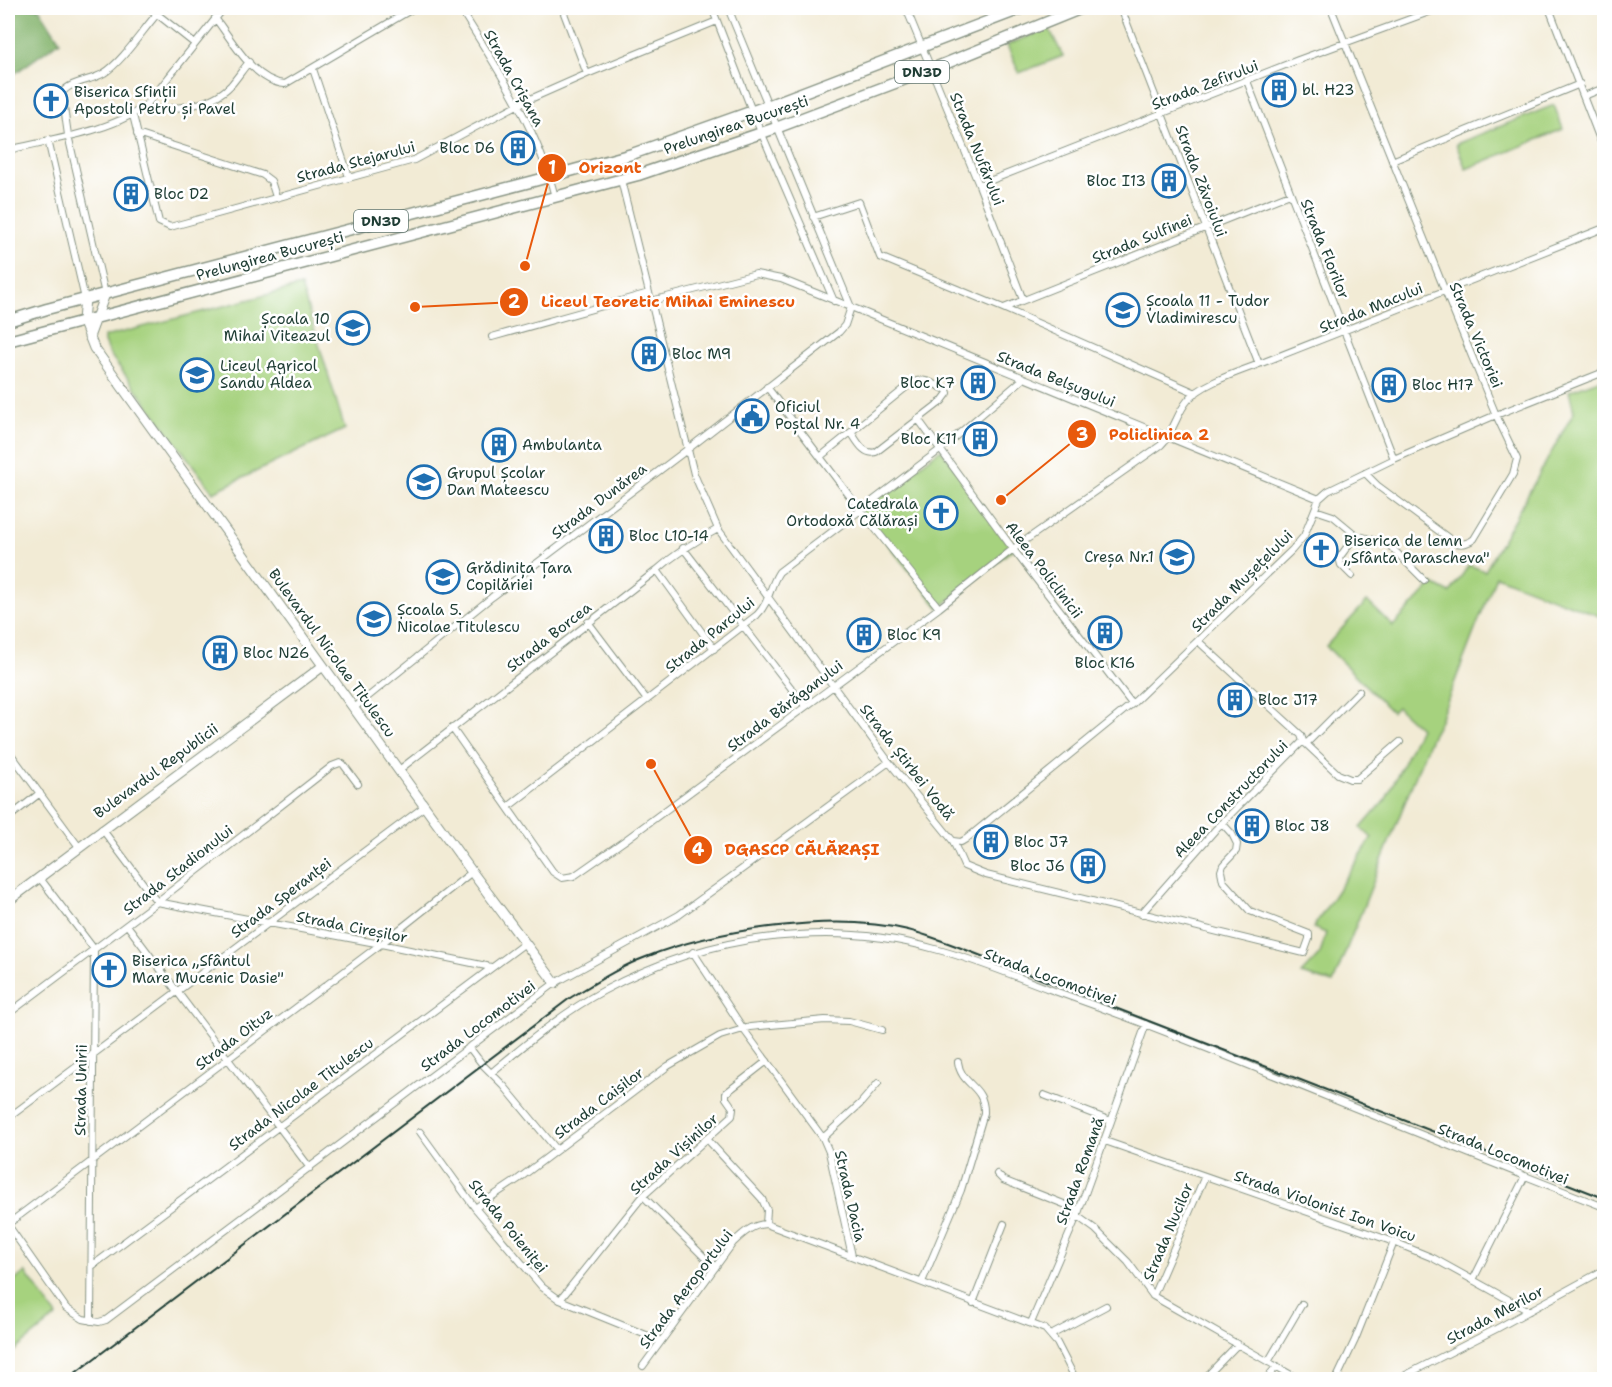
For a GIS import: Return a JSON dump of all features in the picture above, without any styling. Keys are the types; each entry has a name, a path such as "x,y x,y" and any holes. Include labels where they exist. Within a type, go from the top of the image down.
{"main road":[{"name":"Prelungirea București","path":"8,321 632,154 767,106 1023,8"},
{"name":"Prelungirea București","path":"8,341 621,180 761,134 932,69 1082,8"},
{"path":"89,338 105,294"},
{"name":"Bulevardul Nicolae Titulescu","path":"86,299 83,320 94,348 472,872 555,983"},
{"name":"Bulevardul Republicii","path":"8,901 323,666"}],"street":[{"path":"148,8 195,44"},
{"path":"8,150 115,123 133,115 141,109 224,8"},
{"path":"215,18 263,78 285,84 414,8"},
{"name":"Strada Crișana","path":"460,8 519,104 550,177 555,197"},
{"path":"562,8 587,74"},
{"path":"712,8 761,134 834,301"},
{"path":"728,8 851,308"},
{"name":"Strada Nufărului","path":"906,8 980,185 1023,300"},
{"name":"Strada Zăvoiului","path":"1121,8 1259,364"},
{"name":"Strada Victoriei","path":"1331,8 1444,291 1496,415 1518,459 1516,467 1474,539 1470,542 1455,543 1378,486 1365,472"},
{"name":"Strada Zefirului","path":"980,185 1440,8"},
{"path":"1549,8 1605,150"},
{"path":"105,294 68,135 62,101 64,90 105,73 157,14"},
{"name":"Strada Stejarului","path":"133,115 159,222 170,227 276,196 394,166 426,155 519,104 717,21"},
{"path":"141,109 164,109 205,102 218,96 230,86 249,62"},
{"path":"313,69 349,177"},
{"name":"Strada Florilor","path":"1247,81 1394,459"},
{"path":"1392,161 1580,84"},
{"path":"1584,96 1605,88"},
{"path":"137,134 263,175 271,181 276,196"},
{"name":"Bulevardul Nicolae Titulescu","path":"48,140 86,299"},
{"name":"Strada Știrbei Vodă","path":"621,180 694,474 718,530 889,762 953,841 964,866 976,872 1304,953 1309,934 1250,911 1223,881 1221,871 1223,865 1236,851 1238,844 1222,823"},
{"name":"Strada Sulfinei","path":"1003,308 1290,194"},
{"path":"813,217 859,201 880,257 1196,393"},
{"name":"Strada Macului","path":"1169,437 1188,400 1214,383 1605,228"},
{"name":"Strada Belșugului","path":"651,301 756,274 780,279 1319,499"},
{"path":"492,337 649,293"},
{"name":"Strada Dunărea","path":"354,708 492,597 839,332 845,325 851,308"},
{"path":"1319,499 1328,491 1394,459 1605,372"},
{"name":"Strada Parcului","path":"508,807 758,615 769,599 770,586 779,572 941,449 1023,379"},
{"path":"820,457 851,432 916,380 923,380 947,390 947,396 872,454 865,450 851,432"},
{"path":"767,387 861,511 939,608"},
{"name":"Aleea Policlinicii","path":"918,420 1132,704"},
{"name":"Strada Bărăganului","path":"452,728 553,872 567,878 624,841 939,608 1013,549 1161,445 1169,437"},
{"name":"Strada Mușețelului","path":"953,841 961,842 966,839 1132,704 1304,536 1319,499"},
{"path":"1315,510 1333,516 1356,535 1388,544 1424,579"},
{"name":"Strada Borcea","path":"399,770 683,548 718,530"},
{"path":"1352,576 1341,566 1339,558 1356,535"},
{"path":"683,548 805,706"},
{"path":"657,570 714,649"},
{"path":"588,622 647,700"},
{"path":"1198,642 1301,735 1304,743 1359,691"},
{"name":"Aleea Constructorului","path":"1141,914 1222,823 1304,743 1338,774 1357,779 1400,742"},
{"path":"8,750 79,847"},
{"name":"Strada Locomotivei","path":"91,1321 99,1322 113,1316 555,983 679,915 889,762"},
{"name":"Strada Stadionului","path":"8,1014 332,766 343,764 358,784"},
{"path":"8,818 40,794"},
{"name":"Strada Speranței","path":"8,1118 425,806"},
{"path":"102,829 157,902"},
{"name":"Strada Oituz","path":"8,1224 381,944 472,872"},
{"path":"39,876 94,949"},
{"name":"Strada Cireșilor","path":"157,902 491,967"},
{"path":"127,925 310,1168"},
{"name":"Strada Locomotivei","path":"491,1073 568,1013 601,992 693,952 760,939 796,935 836,934 875,938 934,948 992,967 1146,1024 1605,1207"},
{"name":"Strada Nicolae Titulescu","path":"92,1266 525,943"},
{"name":"Strada Unirii","path":"91,1321 94,949"},
{"name":"Strada Dacia","path":"693,952 744,1030 823,1138 829,1152 852,1256 1045,1329 1051,1335 1076,1380"},
{"name":"Strada Caișilor","path":"475,1208 557,1150 668,1066 720,1036 750,1027 825,1020 849,1021 882,1030"},
{"name":"Strada Romană","path":"1031,1323 1078,1213 1146,1024"},
{"path":"469,1047 557,1150"},
{"name":"Strada Vișinilor","path":"560,1299 643,1196 728,1121 734,1113 726,1098 726,1093 767,1061"},
{"path":"922,1281 961,1190 984,1113 985,1102 982,1095 962,1076 958,1062"},
{"path":"823,1138 860,1104 878,1083"},
{"path":"1044,1095 1111,1121"},
{"name":"Strada Poieniței","path":"420,1132 475,1208 533,1277 552,1295 661,1341"},
{"path":"707,1139 762,1199 767,1210 766,1224 852,1256"},
{"name":"Strada Violonist Ion Voicu","path":"1105,1141 1394,1242 1433,1258 1529,1311"},
{"path":"997,1174 1003,1180 1078,1213 1122,1256 1153,1296 1300,1380"},
{"name":"Strada Nucilor","path":"1153,1296 1205,1176"},
{"path":"1473,1280 1525,1176"},
{"path":"643,1196 715,1268"},
{"path":"8,1224 66,1308 75,1315 91,1321"},
{"name":"Strada Aeroportului","path":"643,1366 733,1243 744,1232 759,1224 766,1224"},
{"path":"973,1303 1004,1224"},
{"path":"1336,1380 1355,1340 1394,1242"},
{"name":"Strada Merilor","path":"1396,1380 1605,1270"},
{"path":"1268,1362 1302,1304"},
{"path":"1051,1335 1106,1306"},
{"path":"1203,1380 1237,1345"},
{"path":"1265,1380 1276,1367"}],"green space":[{"path":"8,8 39,8 60,41 14,74 8,89"},
{"path":"1049,28 1063,56 1019,73 1007,45"},
{"path":"1554,105 1563,129 1466,169 1456,144"},
{"path":"301,286 345,429 213,492 108,352 104,337"},
{"path":"1604,378 1604,618 1496,576 1333,983 1301,974 1320,954 1326,933 1313,928 1372,838 1361,828 1386,799 1420,728 1397,707 1392,712 1326,646 1367,601 1393,626 1433,584 1450,593 1469,565 1485,571 1574,412 1569,391"},
{"path":"941,449 1013,549 939,608 861,511"},
{"path":"25,1272 57,1316 8,1356 8,1286"}],"railway":[{"path":"66,1380 570,998 617,970 646,957 706,938 776,926 846,923 878,925 926,935 1604,1198"}],"place":[{"name":"bl. H23","path":"1279,90"},
{"name":"Biserica Sfinții Apostoli Petru și Pavel","path":"51,101"},
{"name":"Bloc D6","path":"518,148"},
{"name":"Bloc I13","path":"1169,181"},
{"name":"Bloc D2","path":"131,194"},
{"name":"Orizont","path":"525,266"},
{"name":"Liceul Teoretic Mihai Eminescu","path":"415,307"},
{"name":"Școala 11 - Tudor Vladimirescu","path":"1123,310"},
{"name":"Școala 10 Mihai Viteazul","path":"353,328"},
{"name":"Bloc M9","path":"649,354"},
{"name":"Liceul Agricol Sandu Aldea","path":"197,375"},
{"name":"Bloc K7","path":"978,383"},
{"name":"Bloc H17","path":"1389,385"},
{"name":"Oficiul Poștal Nr. 4","path":"752,416"},
{"name":"Bloc K11","path":"980,439"},
{"name":"Ambulanta","path":"499,445"},
{"name":"Grupul Școlar Dan Mateescu","path":"424,482"},
{"name":"Policlinica 2","path":"1001,500"},
{"name":"Catedrala Ortodoxă Călărași","path":"941,513"},
{"name":"Bloc L10-14","path":"606,536"},
{"name":"Biserica de lemn „Sfânta Parascheva\"","path":"1321,550"},
{"name":"Creșa Nr.1","path":"1177,557"},
{"name":"Grădinița Țara Copilăriei","path":"443,577"},
{"name":"Școala 5. Nicolae Titulescu","path":"374,619"},
{"name":"Bloc K16","path":"1105,633"},
{"name":"Bloc K9","path":"864,635"},
{"name":"Bloc N26","path":"220,653"},
{"name":"Bloc J17","path":"1235,700"},
{"name":"DGASCP CĂLĂRAȘI","path":"651,764"},
{"name":"Bloc J8","path":"1252,826"},
{"name":"Bloc J7","path":"991,842"},
{"name":"Bloc J6","path":"1088,866"},
{"name":"Biserica „Sfântul Mare Mucenic Dasie\"","path":"109,970"}]}
